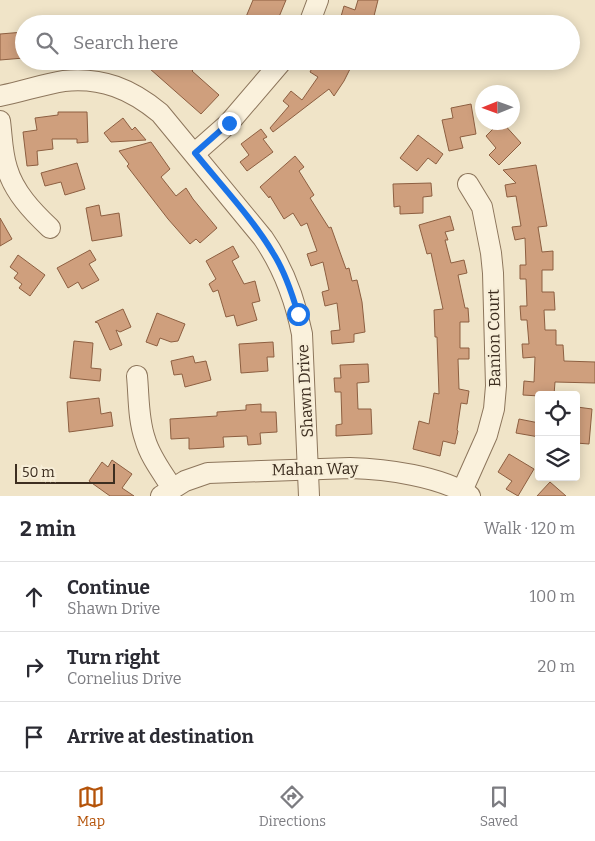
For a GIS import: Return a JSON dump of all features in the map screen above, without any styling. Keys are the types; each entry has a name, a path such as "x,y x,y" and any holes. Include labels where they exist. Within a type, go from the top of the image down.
{"street":[{"path":"312,15 318,0"},
{"path":"195,153 229,123 274,70"},
{"name":"Shawn Drive","path":"0,96 63,81 80,80 112,84 143,99 160,113 195,153 263,238 274,254 291,290 302,334 309,496"},
{"path":"0,121 6,168 17,190 32,211 50,228"},
{"name":"Banion Court","path":"466,493 487,435 494,409 496,386 491,253 482,207 468,184"},
{"path":"137,376 140,419 145,440 167,492"},
{"name":"Mahan Way","path":"167,492 196,476 214,472 350,468 386,470 417,476 466,493"}],"building":[{"path":"253,0 286,0 280,15 247,15"},
{"path":"358,0 378,0 374,15 341,15 344,6 355,10"},
{"path":"15,33 15,59 0,60 0,34"},
{"path":"151,70 193,70 219,95 201,114"},
{"path":"311,70 350,70 334,96 329,89 273,132 270,128 289,106 283,101 291,91 302,100 318,77 310,72"},
{"path":"471,104 476,134 460,137 463,148 449,151 442,120 453,118 451,108"},
{"path":"58,112 87,112 88,142 77,143 77,139 52,139 53,149 37,151 38,165 27,166 23,132 37,130 35,118 58,115"},
{"path":"123,118 132,130 135,127 146,140 111,142 104,133"},
{"path":"261,129 267,137 263,139 273,152 247,171 240,162 249,155 241,144"},
{"path":"492,130 509,130 521,143 499,165 489,155 496,148 486,136"},
{"path":"418,135 443,154 436,164 428,158 417,171 400,158"},
{"path":"151,142 170,169 161,177 176,196 186,188 217,228 200,243 196,239 190,244 127,166 129,164 119,151"},
{"path":"295,156 304,167 299,171 314,195 310,198 329,228 331,227 346,269 349,268 352,281 357,280 362,302 365,332 354,334 354,342 332,344 331,331 340,330 337,303 325,306 322,292 329,290 323,262 311,266 307,254 317,251 307,223 301,226 293,213 284,219 270,196 269,198 260,187"},
{"path":"77,163 85,189 65,195 61,182 45,186 41,173"},
{"path":"536,165 547,226 538,227 542,252 553,251 553,270 542,270 542,292 554,292 555,310 544,310 545,330 556,330 556,345 563,345 564,361 595,362 595,383 555,382 554,391 535,391 535,396 523,395 524,381 534,382 535,357 523,358 522,344 529,344 527,320 521,320 520,306 527,306 526,279 520,279 520,265 526,265 525,238 515,240 512,227 521,226 516,196 507,197 505,185 516,183 503,170"},
{"path":"431,183 432,196 423,197 423,213 400,214 400,206 394,207 393,184"},
{"path":"99,205 101,216 119,213 122,236 92,241 86,208"},
{"path":"450,216 454,230 445,232 448,240 445,240 451,263 464,260 467,273 458,275 465,308 468,308 469,322 460,322 460,348 469,348 469,359 458,359 459,389 469,391 467,404 461,403 455,444 443,441 440,456 413,449 419,421 429,424 434,393 439,394 434,310 443,309 431,253 427,254 419,225"},
{"path":"0,218 12,239 0,246"},
{"path":"233,246 239,257 232,261 244,284 255,281 260,301 252,303 257,320 237,326 234,315 226,317 218,290 213,292 209,284 216,279 206,261"},
{"path":"90,250 96,260 89,264 99,280 82,289 78,282 68,288 57,268"},
{"path":"18,255 45,275 30,296 19,288 22,284 14,278 18,273 10,267"},
{"path":"123,309 131,327 120,332 116,330 122,345 110,350 98,323 95,322"},
{"path":"157,313 185,324 178,341 171,342 160,338 157,346 146,342"},
{"path":"74,341 93,343 91,368 101,369 100,381 70,378"},
{"path":"273,342 274,357 267,357 268,371 241,373 239,344"},
{"path":"193,356 195,363 206,361 211,380 185,387 182,374 174,375 171,361"},
{"path":"368,364 369,382 357,383 358,409 371,409 372,434 336,436 336,425 342,424 341,392 335,392 334,378 341,378 340,365"},
{"path":"99,398 101,414 111,412 113,426 69,432 67,402"},
{"path":"261,404 261,412 276,412 277,432 260,433 261,444 248,445 247,436 223,437 224,447 189,449 189,438 171,439 170,419 217,416 217,412 246,410 246,405"},
{"path":"580,407 592,409 589,444 580,443"},
{"path":"519,419 535,422 535,436 516,433"},
{"path":"509,454 534,469 518,496 506,489 512,481 498,472"},
{"path":"112,460 132,474 122,488 134,496 110,496 89,481 102,462 108,467"},
{"path":"550,482 566,496 537,496"}],"route":[{"path":"229,123 195,153 274,254 291,290 298,314"}]}
